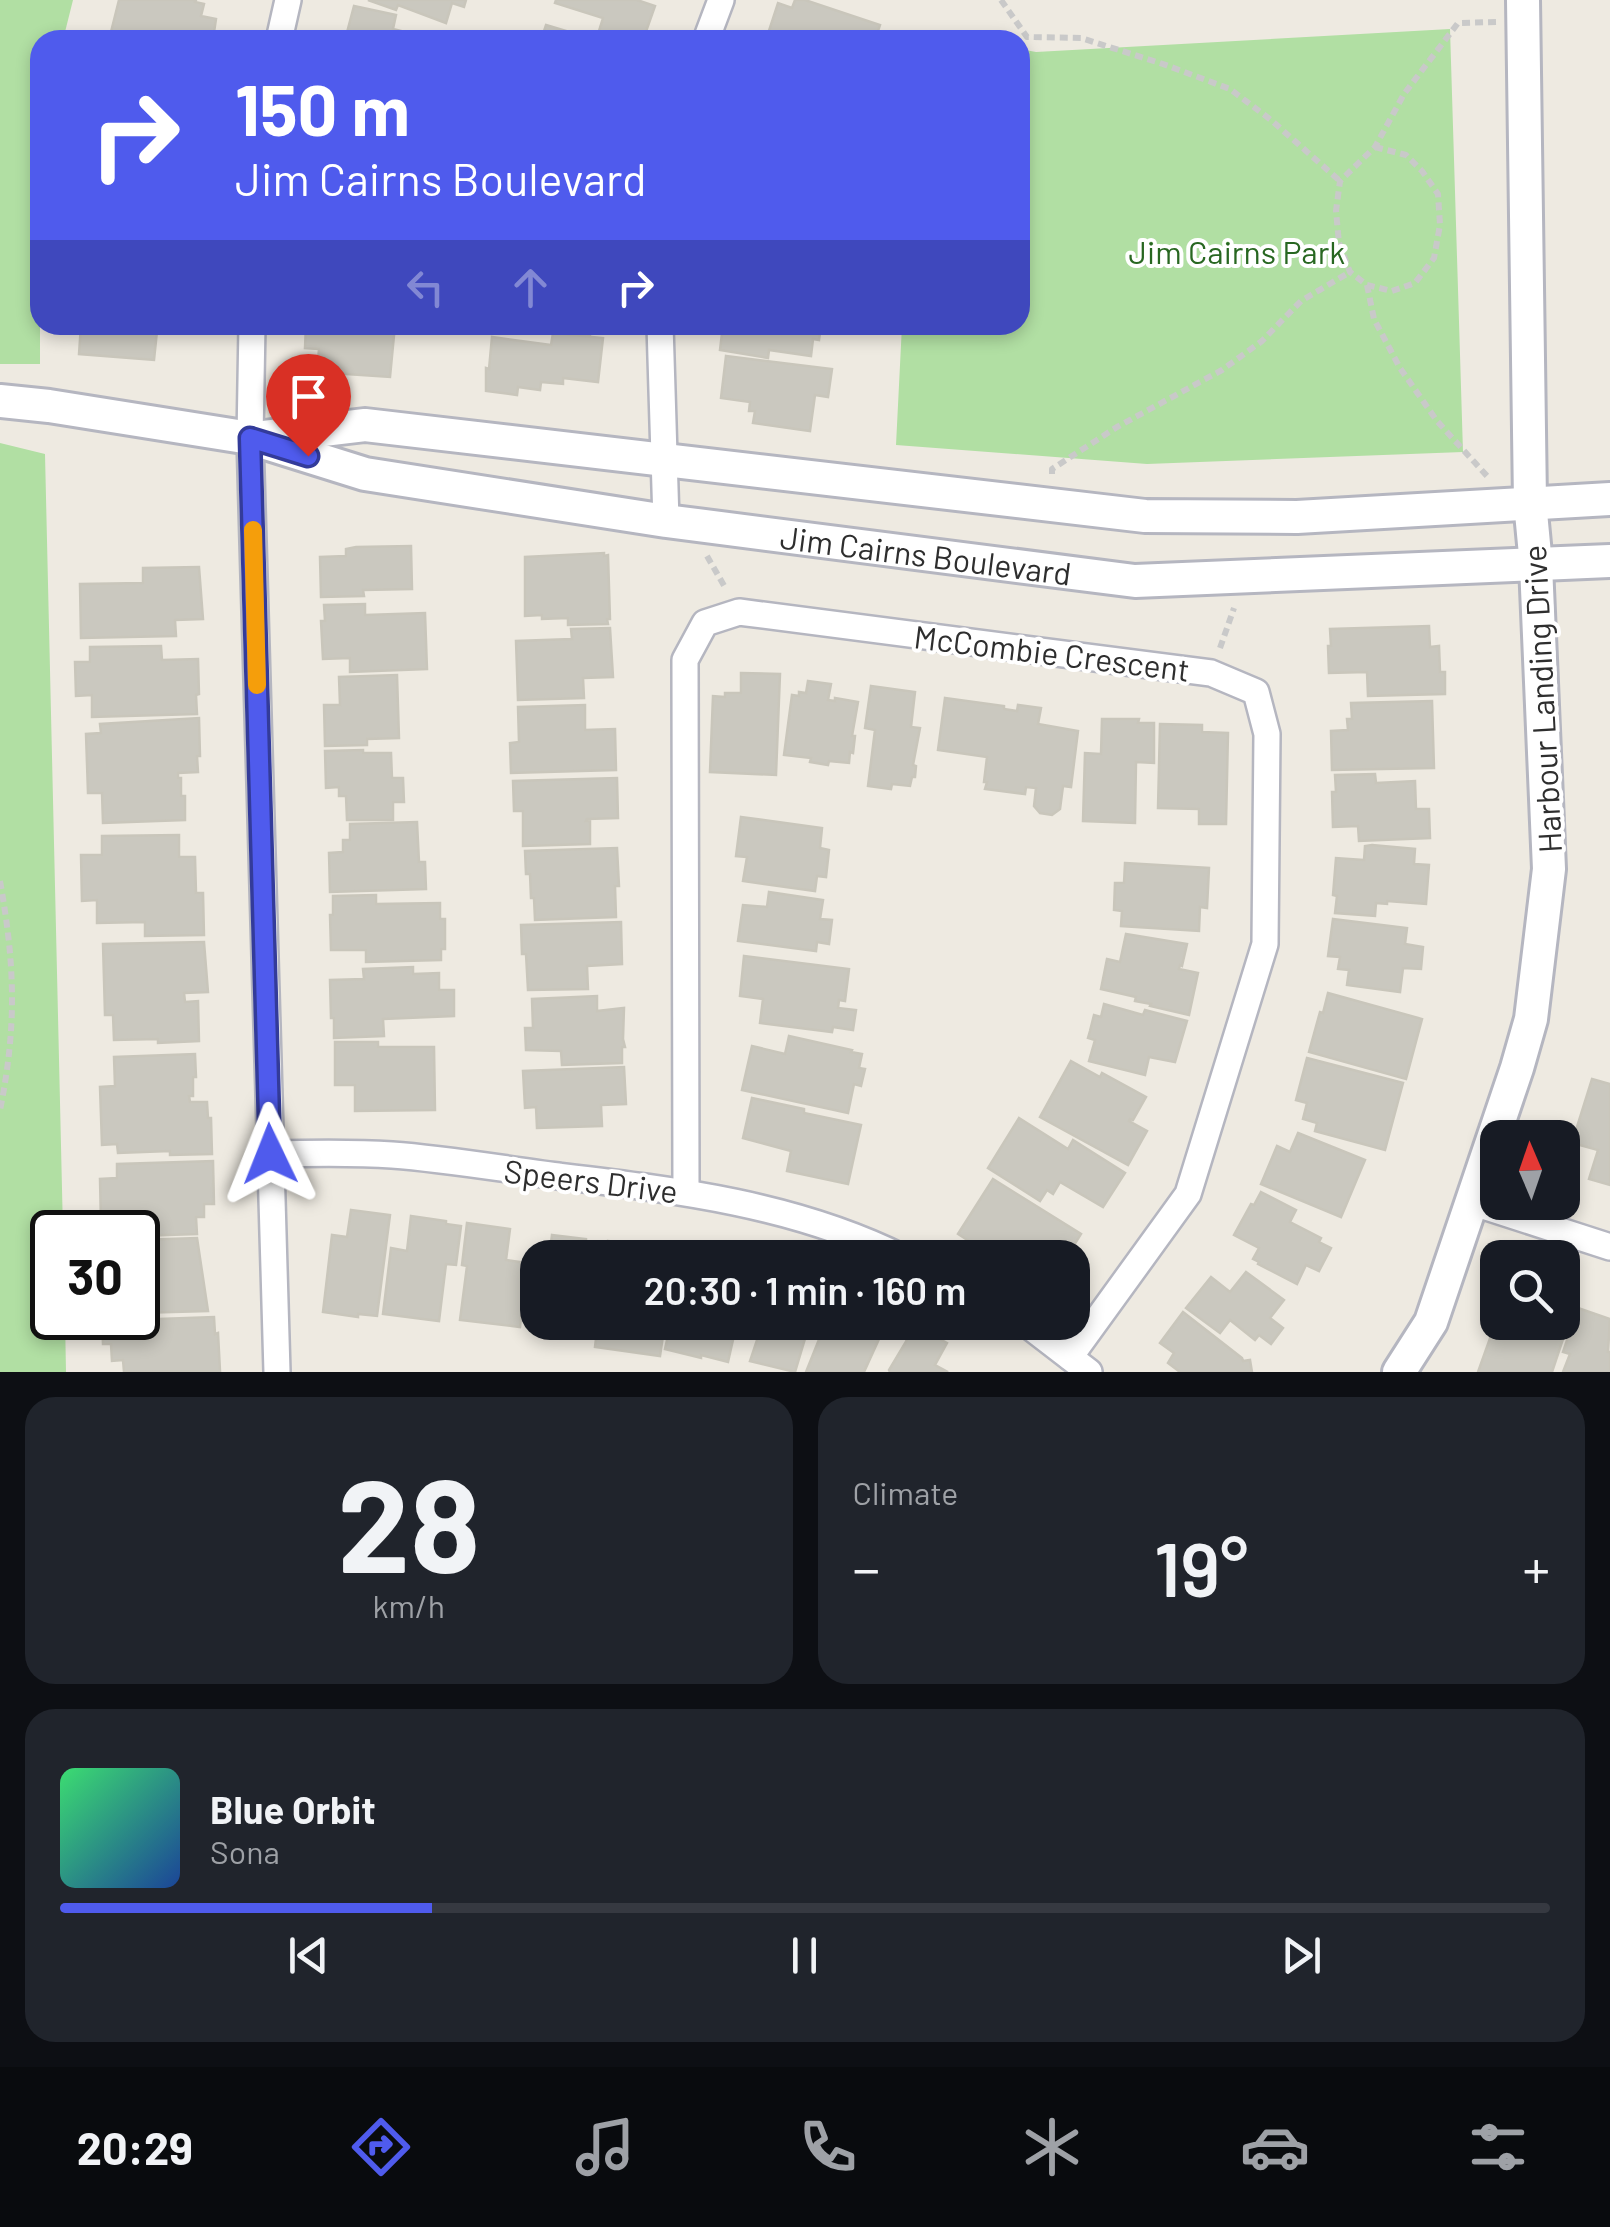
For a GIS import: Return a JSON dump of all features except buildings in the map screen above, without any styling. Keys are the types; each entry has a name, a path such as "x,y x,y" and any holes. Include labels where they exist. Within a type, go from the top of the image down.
{"street":[{"path":"281,30 288,0"},
{"path":"710,30 721,0"},
{"name":"Harbour Landing Drive","path":"1400,1372 1431,1322 1518,1068 1530,1019 1550,869 1536,565 1520,503 1523,10"},
{"path":"252,335 250,438 277,1372"},
{"path":"660,335 664,462 677,522"},
{"name":"Jim Cairns Boulevard","path":"0,401 250,438 365,474 677,522 1135,581 1610,561"},
{"name":"Jim Cairns Boulevard","path":"250,438 365,425 1146,516 1297,517 1610,499"},
{"path":"686,1192 685,660 705,623 739,612"},
{"name":"McCombie Crescent","path":"739,612 1211,673 1256,692 1267,734 1265,944 1188,1194 1080,1364"},
{"name":"Speers Drive","path":"270,1154 394,1155 686,1192 825,1226 859,1240"},
{"path":"1471,1202 1610,1248"},
{"path":"1048,1340 1080,1364"}],"path":[{"path":"1001,0 1022,30"},
{"path":"1375,147 1406,155 1438,194 1440,225 1434,258 1415,282 1392,291 1367,285 1350,272 1340,243 1336,211 1340,181 1375,147 1404,94 1458,24 1523,10"},
{"path":"1030,38 1081,38 1230,89 1340,181"},
{"path":"1048,506 1052,469 1222,370 1262,341 1302,301 1350,272"},
{"path":"1367,285 1374,319 1400,368 1437,421 1520,503"},
{"path":"677,522 739,612"},
{"path":"1211,673 1245,575"},
{"path":"0,881 12,960 13,1021 0,1110"}],"green space":[{"path":"0,0 73,0 66,30 30,30 30,335 40,335 40,364 0,364"},
{"name":"Jim Cairns Park","path":"1450,29 1463,452 1147,464 896,445 902,335 1030,335 1030,51"},
{"path":"0,443 45,454 62,1210 30,1210 30,1340 65,1340 66,1372 0,1372"}],"slow traffic":[{"path":"253,530 257,685"}],"route":[{"path":"270,1154 250,438 308,456"}]}
